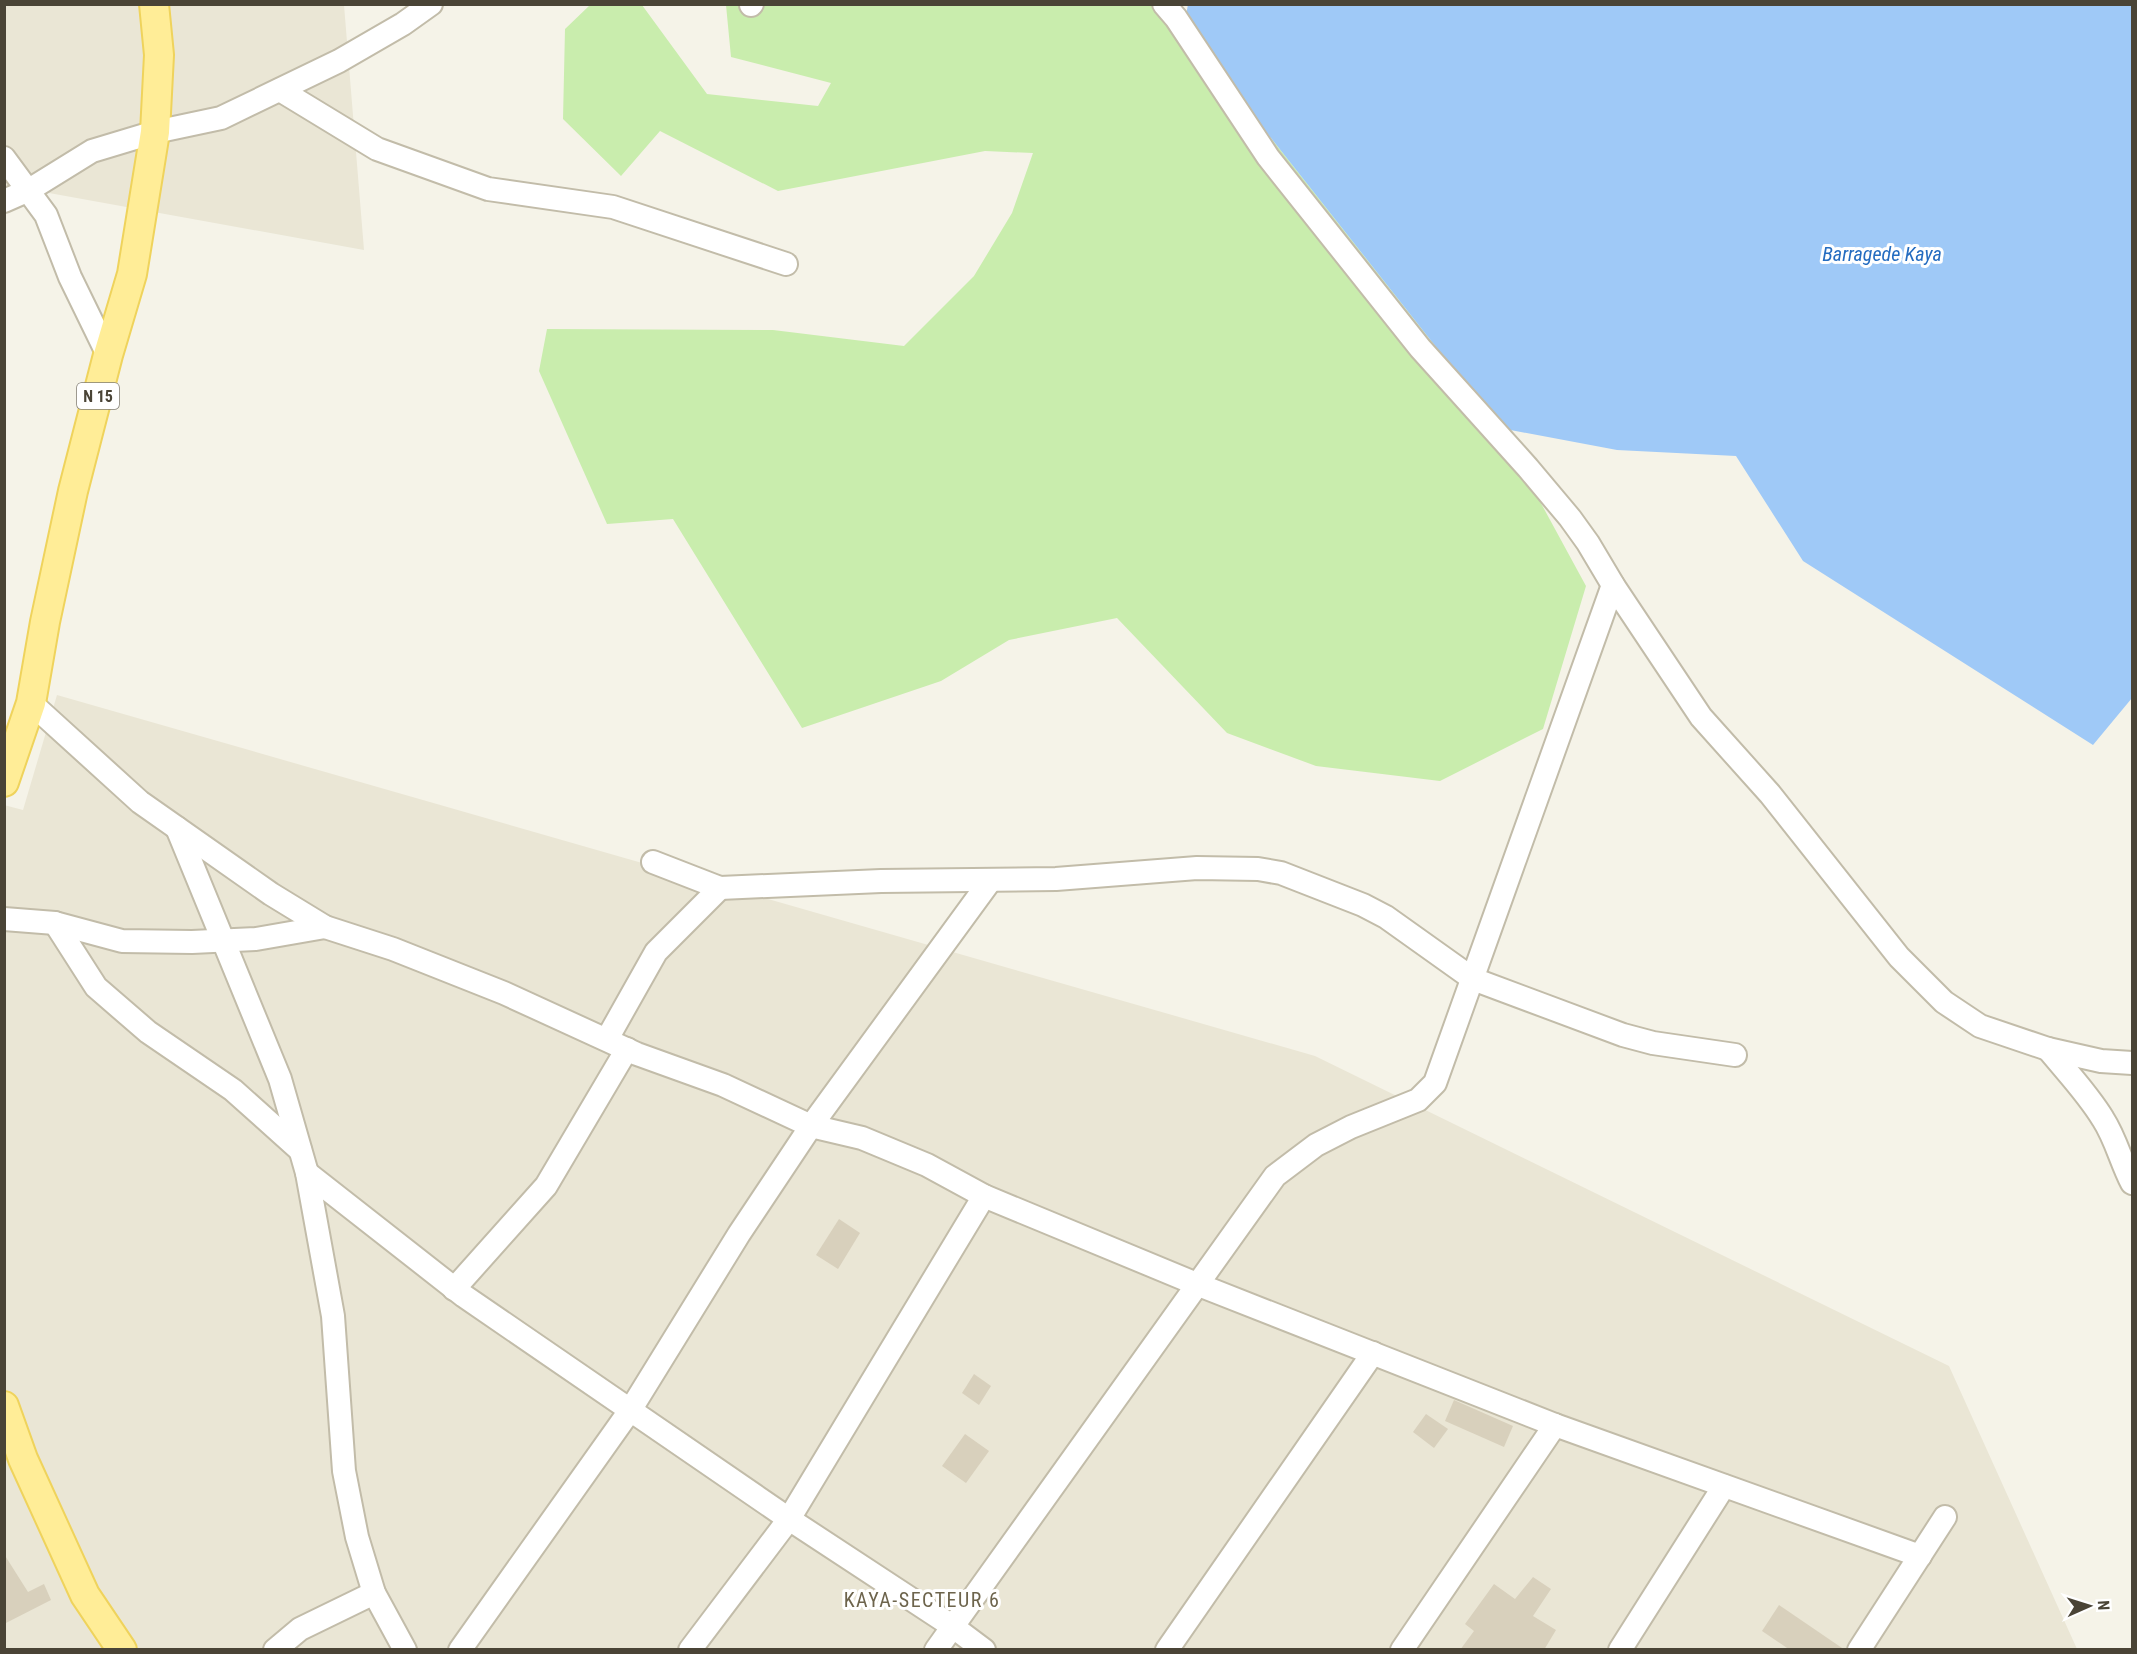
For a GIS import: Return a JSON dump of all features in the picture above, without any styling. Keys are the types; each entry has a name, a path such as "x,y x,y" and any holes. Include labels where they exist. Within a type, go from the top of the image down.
{"main road":[{"name":"N 15","path":"4,782 31,704 45,622 71,502 108,355 132,274 155,132 159,55 154,4"},
{"path":"4,1406 23,1459 85,1595 122,1650"}],"street":[{"path":"4,201 29,190 93,151 155,132 220,118 339,61 403,24 430,4"},
{"path":"1164,4 1176,18 1268,157 1420,348 1570,518 1701,717 1770,794 1899,957 1944,1002 1980,1026 2048,1048 2101,1061 2133,1063"},
{"path":"280,90 377,149 488,189 614,207 786,264"},
{"path":"4,158 46,215 70,277 108,355"},
{"path":"936,1650 1275,1176 1316,1145 1351,1127 1418,1100 1435,1083 1613,585"},
{"path":"31,704 140,802 271,894 325,927 393,949 482,984 627,1049 723,1085 811,1126 862,1138 927,1165 984,1196 1199,1285 1555,1425 1920,1556"},
{"path":"177,828 280,1079 307,1173 333,1316 344,1471 357,1537 374,1593 405,1650"},
{"path":"653,861 720,888 881,881 1056,879 1197,868 1258,869 1281,873 1363,905 1386,917 1473,979 1623,1035 1653,1043 1735,1054"},
{"path":"460,1650 631,1409 739,1234 811,1126 990,881"},
{"path":"607,1039 656,952 720,888"},
{"path":"4,919 54,923 122,941 192,942 256,939 325,927"},
{"path":"54,923 96,987 148,1032 233,1090 300,1149"},
{"path":"2048,1048 2103,1118 2133,1183"},
{"path":"454,1289 546,1186 627,1049"},
{"path":"307,1173 454,1289 789,1519 952,1626 984,1650"},
{"path":"690,1650 789,1519 984,1196"},
{"path":"1167,1650 1373,1353"},
{"path":"1402,1650 1555,1425"},
{"path":"1620,1650 1724,1486"},
{"path":"1859,1650 1945,1517"},
{"path":"275,1650 300,1629 374,1593"}],"shaded area":[{"path":"4,5 344,5 364,250 5,185"},
{"path":"57,695 1315,1056 1949,1366 2077,1649 5,1649 4,805 23,810"}],"green space":[{"path":"590,5 642,5 707,94 818,106 831,83 731,57 726,5 1175,5 1184,28 1500,428 1586,586 1543,729 1440,781 1316,766 1227,733 1117,618 1009,640 941,681 802,728 673,519 607,524 539,371 547,329 773,330 904,346 974,276 1012,213 1033,153 985,151 778,191 660,131 621,176 563,119 565,29"}],"water":[{"name":"Barragede Kaya","path":"1188,4 2132,5 2132,698 2093,745 1803,561 1736,456 1617,450 1500,428 1184,28"}],"building":[{"path":"839,1219 860,1233 838,1269 816,1255"},
{"path":"974,1374 991,1386 979,1405 962,1393"},
{"path":"1454,1400 1513,1426 1504,1447 1445,1421"},
{"path":"1426,1414 1448,1429 1434,1448 1413,1432"},
{"path":"965,1434 989,1451 966,1483 942,1466"},
{"path":"4,1554 28,1592 44,1584 51,1600 4,1624"},
{"path":"1533,1577 1551,1589 1533,1616 1556,1630 1544,1650 1460,1650 1474,1631 1465,1624 1494,1584 1515,1599"},
{"path":"1779,1605 1845,1650 1790,1650 1762,1631"}],"district":[{"name":"KAYA-SECTEUR 6","path":"922,1600"}]}
